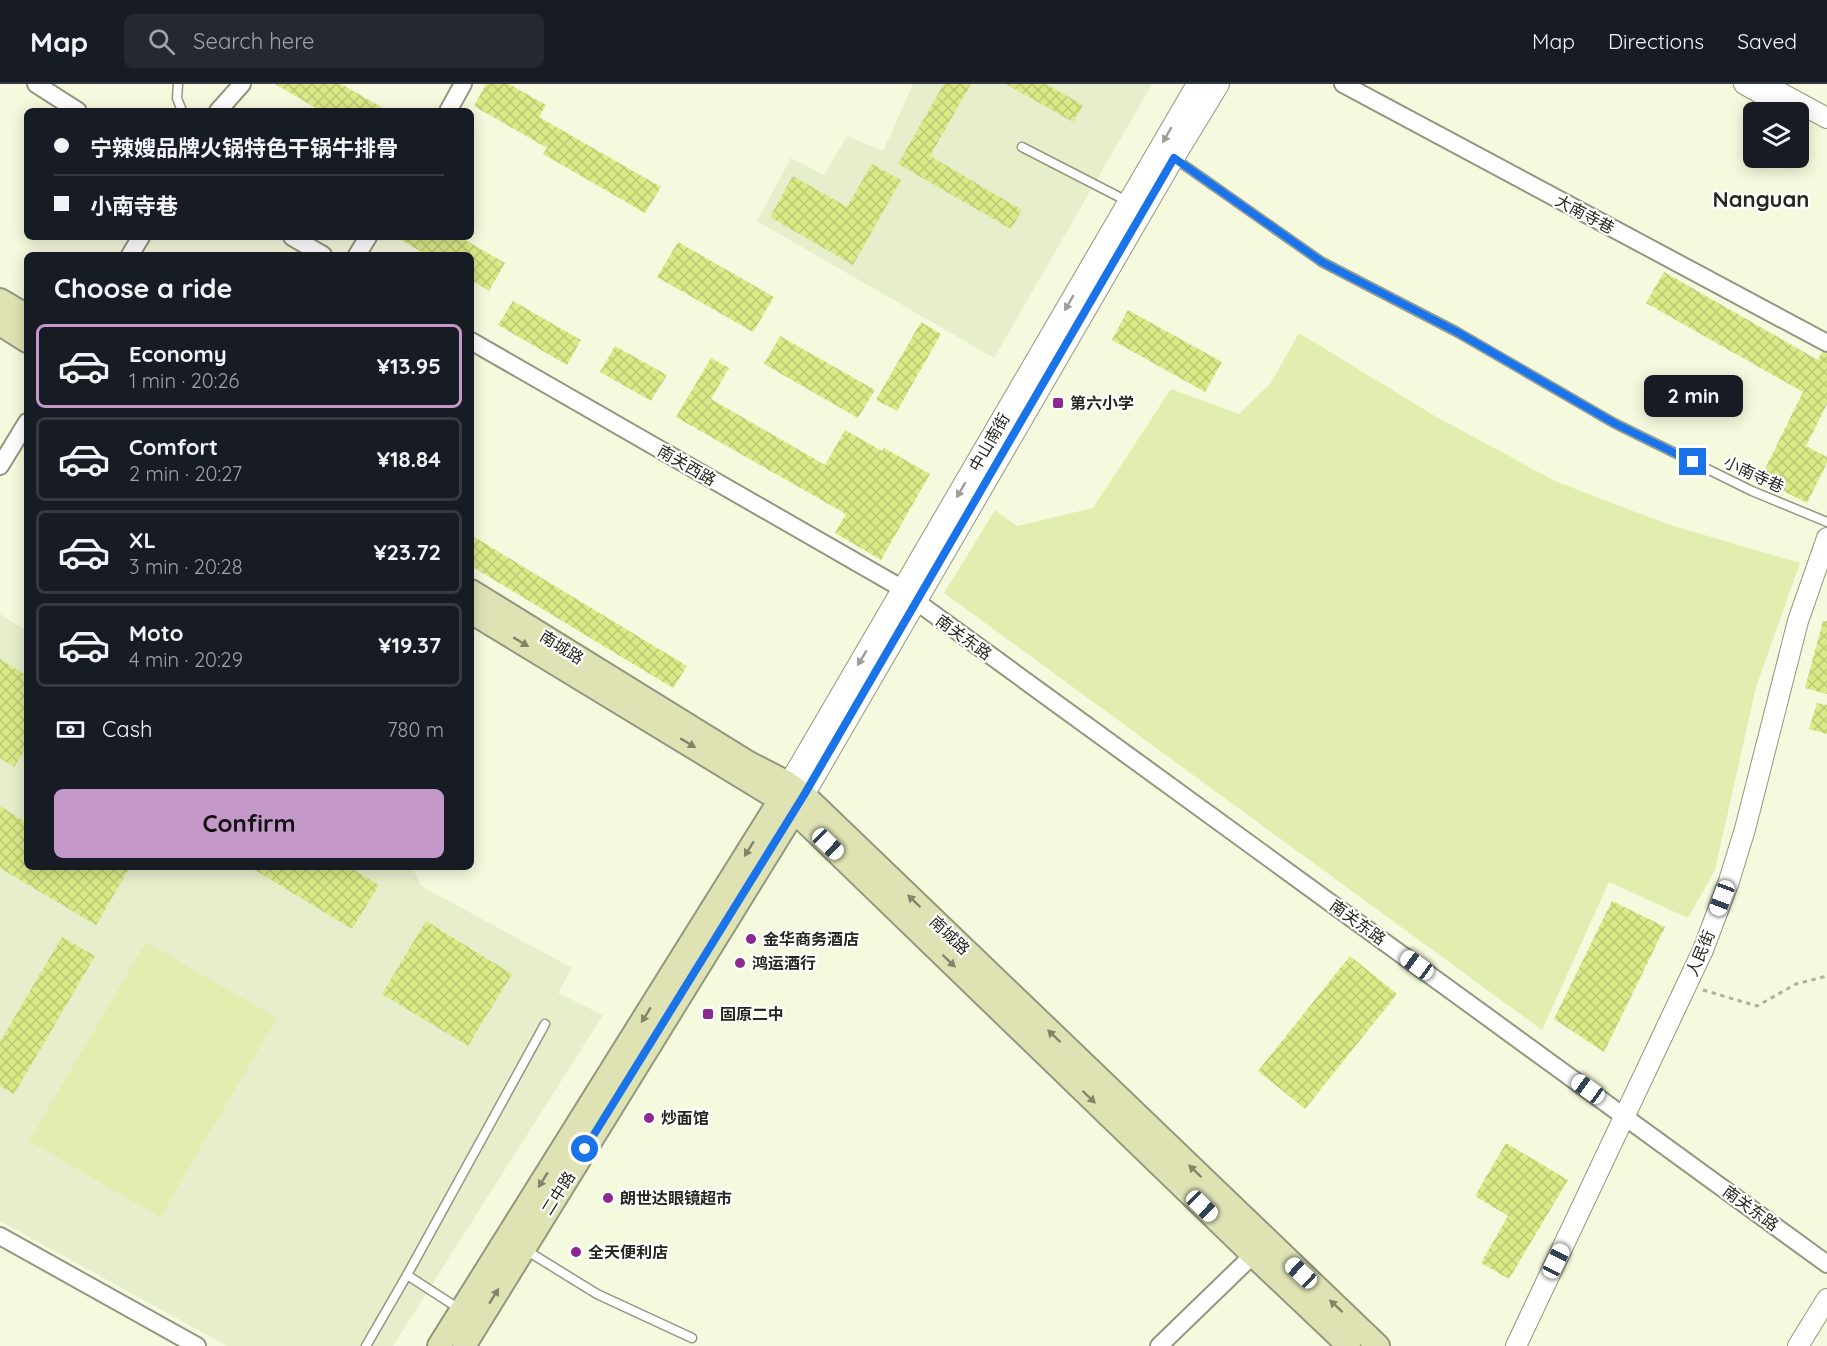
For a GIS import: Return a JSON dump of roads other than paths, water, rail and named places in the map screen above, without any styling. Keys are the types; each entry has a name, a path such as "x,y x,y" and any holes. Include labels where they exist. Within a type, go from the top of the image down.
{"main road":[{"path":"0,300 24,314"},
{"path":"0,324 24,339"},
{"name":"南城路","path":"474,593 750,763 792,797 1261,1250 1349,1346"},
{"name":"南城路","path":"474,614 792,797"},
{"name":"二中路","path":"439,1346 470,1316 524,1248 792,797"},
{"name":"二中路","path":"464,1346 470,1316 792,797"},
{"name":"南城路","path":"1261,1250 1378,1346"}],"street":[{"path":"36,84 73,108"},
{"path":"450,108 463,84"},
{"name":"中山南街","path":"792,797 1136,206 1197,84"},
{"name":"中山南街","path":"1136,206 1174,158 1219,84"},
{"name":"大南寺巷","path":"1342,84 1827,343"},
{"path":"1744,84 1777,102"},
{"path":"1764,84 1827,118"},
{"path":"220,108 237,85"},
{"path":"1809,119 1827,129"},
{"path":"297,240 318,252"},
{"name":"南关西路","path":"474,342 910,596"},
{"path":"0,466 24,427"},
{"name":"人民街","path":"1516,1346 1703,950 1745,829 1798,621 1827,538"},
{"name":"南关东路","path":"910,596 1827,1264"},
{"path":"0,1236 186,1344"},
{"path":"1159,1346 1261,1250"},
{"path":"1798,1346 1827,1299"}],"lane":[{"path":"178,84 177,98 181,108"},
{"path":"1022,147 1136,206"},
{"name":"小南寺巷","path":"1174,158 1322,262 1457,332 1614,423 1752,491 1827,522"},
{"path":"366,1346 545,1024"},
{"path":"524,1248 597,1294 692,1338"},
{"path":"407,1275 470,1316"}],"place":[{"name":"第六小学","path":"1058,403"},
{"name":"金华商务酒店","path":"751,939"},
{"name":"鸿运酒行","path":"740,963"},
{"name":"固原二中","path":"708,1014"},
{"name":"炒面馆","path":"649,1118"},
{"name":"朗世达眼镜超市","path":"608,1198"},
{"name":"全天便利店","path":"576,1252"}],"district":[{"name":"Nanguan","path":"1761,199"}]}
